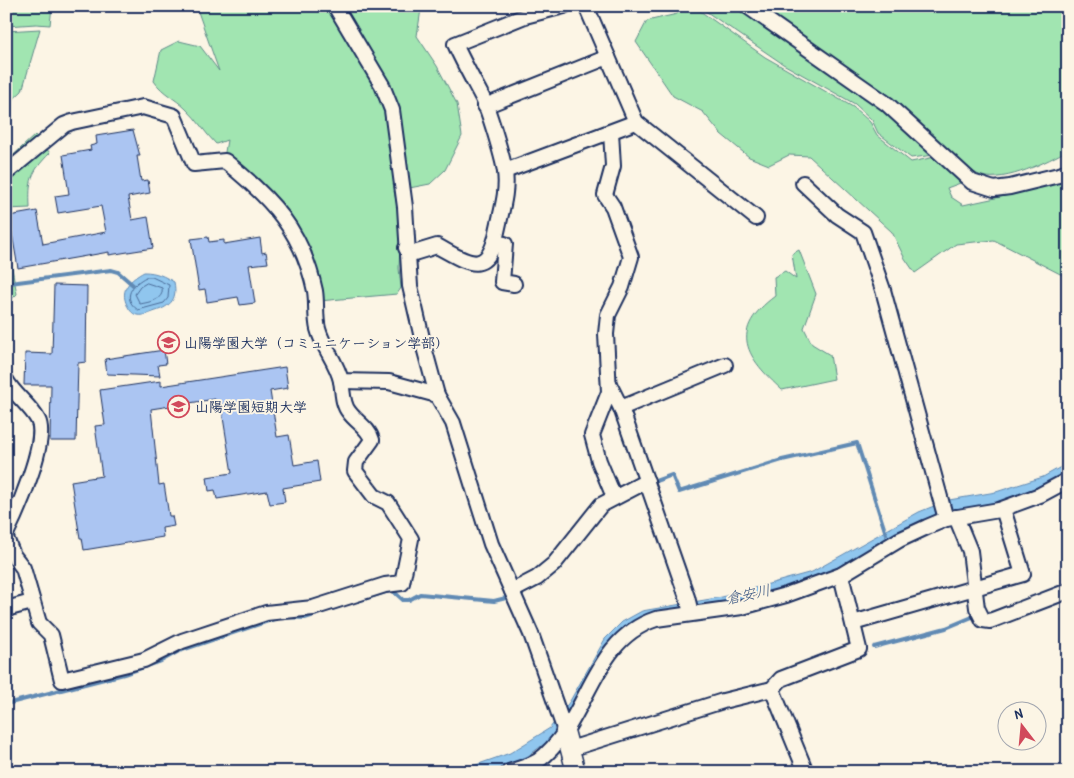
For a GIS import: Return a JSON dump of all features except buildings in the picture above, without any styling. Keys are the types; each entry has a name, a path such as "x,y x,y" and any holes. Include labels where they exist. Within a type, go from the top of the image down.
{"street":[{"path":"335,6 382,85 392,110 406,207 406,248 410,286 437,395 453,423 491,544 531,634 562,724 576,772"},
{"path":"406,248 414,254 437,246 472,264 481,262 488,256 495,242 505,198 505,171 485,106 455,44 525,16 564,6"},
{"path":"586,6 636,122 756,218"},
{"path":"747,6 887,104 972,182 994,189 1010,188 1068,172"},
{"path":"485,106 608,57"},
{"path":"6,173 64,125 144,107 174,116 194,164 225,161 270,200 288,222 299,247 315,291 317,326 321,340 340,374 348,411 367,430 372,440 356,462 355,471 374,496 388,503 412,539 402,583 386,585 314,608 266,613 182,641 144,660 62,680 51,635 40,623 23,568 12,564 6,536 20,505 37,451 40,430 37,418 11,389 6,380"},
{"path":"505,171 636,122"},
{"path":"610,132 613,166 604,195 613,208 631,257 622,287 608,315 609,392 592,435 599,460 614,497"},
{"path":"803,183 837,216 863,232 883,290 947,513 970,551 980,614 983,620 990,621 1068,591"},
{"path":"495,242 505,244 502,282 514,284"},
{"path":"621,408 726,365"},
{"path":"341,381 389,382 437,395"},
{"path":"608,383 621,408 690,608"},
{"path":"509,772 537,761 622,637 643,623 690,608 707,613 762,602 841,575 947,513 1003,509 1040,495 1068,480"},
{"path":"512,592 537,578 554,564 601,505 614,497 647,483"},
{"path":"853,623 1023,574 1003,509"},
{"path":"570,749 723,701 772,689 781,679 859,649 841,575"},
{"path":"6,609 32,602"},
{"path":"772,689 806,772"}],"green space":[{"path":"6,6 52,6 50,25 6,26"},
{"path":"196,6 406,6 408,11 421,9 417,36 437,66 457,104 462,136 445,170 430,184 394,191 401,225 399,268 401,288 397,294 319,301 319,275 314,273 312,251 280,204 225,152 227,140 216,144 190,113 154,81 161,50 179,41 200,46 219,71"},
{"path":"683,6 693,6 765,57 853,107 870,122 877,135 911,162 935,157 963,182 947,188 951,197 963,205 1019,193 1068,177 1068,278 994,240 956,244 915,273 904,257 892,232 809,156 789,155 769,165 749,157 721,134 703,112 673,96 636,42 647,21 677,14"},
{"path":"698,6 1068,6 1068,150 1026,170 992,177 982,176 974,172 950,153 911,158 878,133 872,120 855,104 783,64"},
{"path":"40,29 22,91 6,106 6,31"},
{"path":"35,135 50,153 38,166 32,178 30,208 6,209 6,162"},
{"path":"6,238 17,294 6,305"},
{"path":"799,250 816,294 804,328 812,344 830,355 834,379 782,390 769,378 752,355 747,344 747,332 751,321 760,309 775,296 774,277 785,271 796,279 792,254"}],"water":[{"path":"144,272 160,275 174,282 175,294 171,302 164,308 145,315 137,315 129,308 124,294 131,281"},
{"name":"倉安川","path":"1068,463 1068,477 1039,492 889,541 833,572 753,600 632,623 619,633 604,652 556,735 520,762 490,772 456,772 510,753 550,728 570,701 605,639 622,622 642,611 722,597 812,572 919,512 949,500 996,492 1043,477"}],"waterway":[{"path":"10,283 111,270 118,272 133,285"},
{"path":"650,483 672,475 679,492 782,460 857,443 886,534"},
{"path":"357,601 392,590 403,600 409,600 420,594 494,601 506,598"},
{"path":"284,617 305,618 317,614"},
{"path":"874,647 946,628 977,615"},
{"path":"6,704 124,674 161,661 179,651 277,618"}],"place":[{"name":"山陽学園大学（コミュニケーション学部）","path":"168,342"},
{"name":"山陽学園短期大学","path":"179,406"}]}
